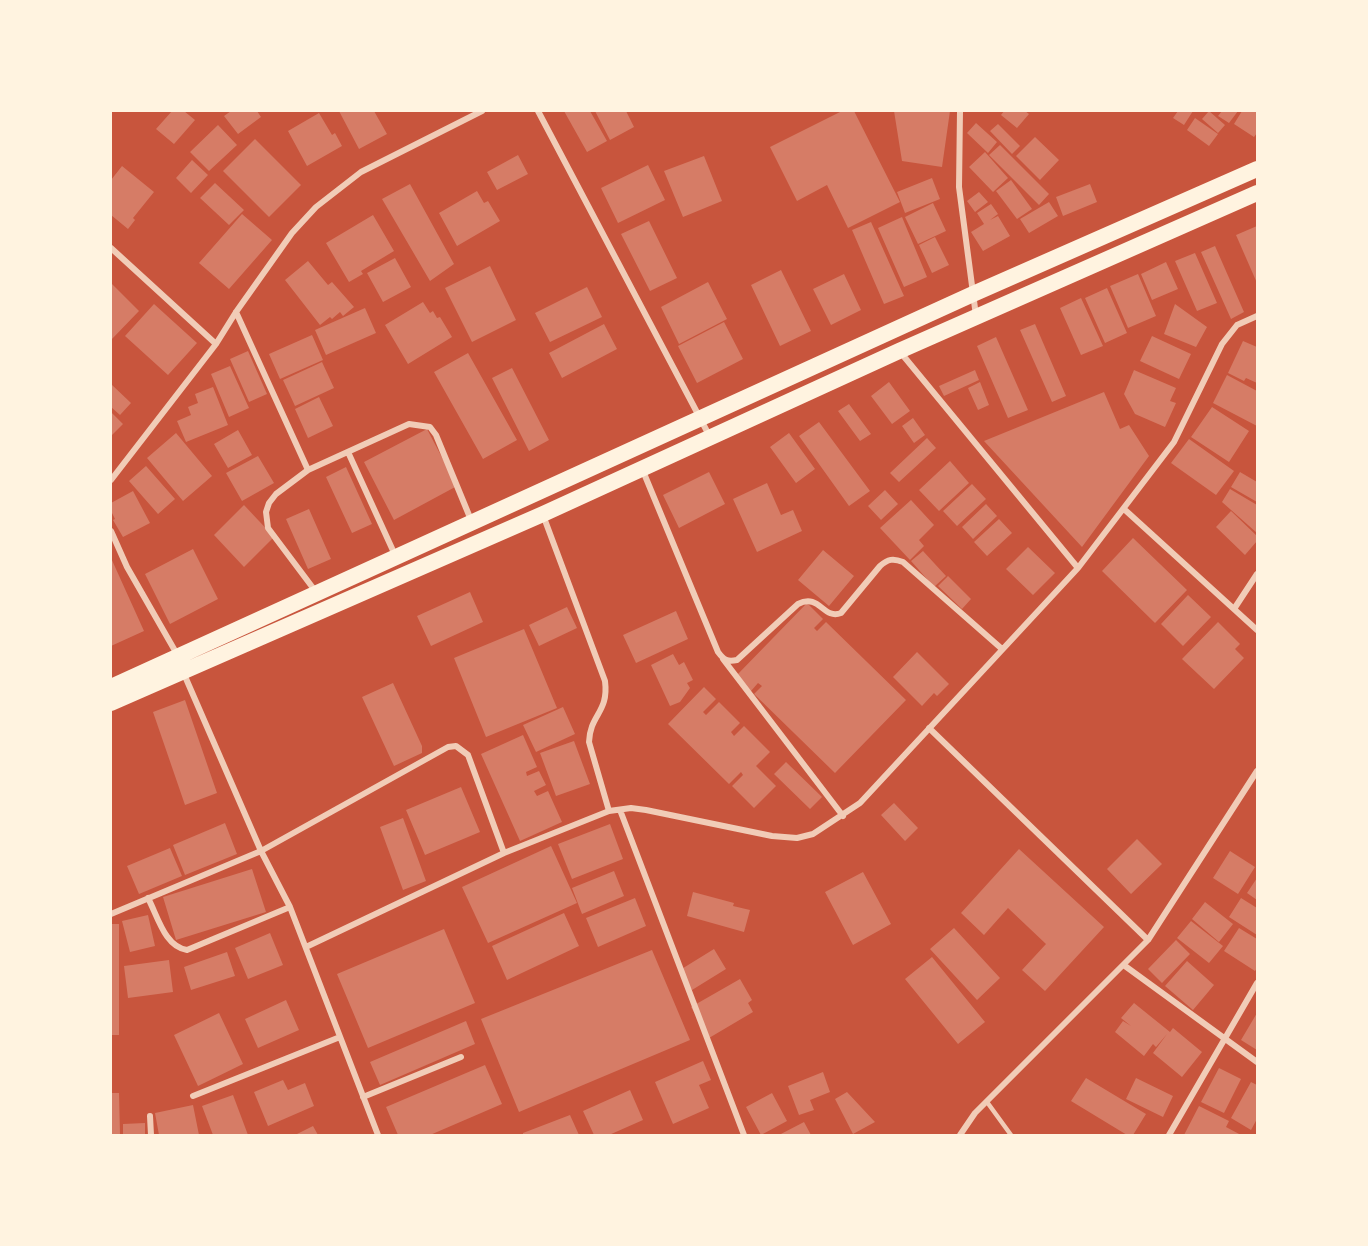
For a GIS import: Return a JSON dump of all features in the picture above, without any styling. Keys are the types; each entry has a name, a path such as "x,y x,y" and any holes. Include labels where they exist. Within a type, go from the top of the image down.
{"highway":[{"path":"112,697 316,592 973,294 1257,169"},
{"path":"181,663 543,514 899,351 1257,193"}],"street":[{"path":"111,480 216,344 292,233 316,207 361,172 482,111"},
{"path":"538,111 711,438"},
{"path":"960,111 959,187 976,317"},
{"path":"111,249 216,344"},
{"path":"236,312 309,470"},
{"path":"306,947 504,853 609,811 631,808 646,810 772,836 797,838 813,834 843,816 860,803 1078,568 1174,442 1222,344 1237,325 1257,316"},
{"path":"899,351 1078,568"},
{"path":"316,592 268,528 266,520 269,502 276,494 309,470 409,424 430,427 436,435 472,522"},
{"path":"348,452 395,556"},
{"path":"642,470 718,652 843,816"},
{"path":"1124,509 1257,630"},
{"path":"543,514 605,681 605,702 589,732 589,742 609,811"},
{"path":"111,531 127,567 181,663 261,851 290,907 378,1135"},
{"path":"723,659 737,660 805,600 812,600 836,615 841,613 880,566 888,560 896,559 903,562 1002,649"},
{"path":"1234,609 1257,574"},
{"path":"929,728 1148,940"},
{"path":"111,914 261,851 448,747 456,746 468,755 504,853"},
{"path":"960,1135 975,1113 1125,966 1148,940 1257,771"},
{"path":"620,810 744,1135"},
{"path":"148,898 170,943 179,949 187,950 290,907"},
{"path":"1125,966 1257,1062"},
{"path":"1169,1135 1257,983"},
{"path":"193,1096 340,1037"},
{"path":"363,1097 461,1057"},
{"path":"150,1116 151,1135"}],"lane":[{"path":"987,1102 1011,1135"}],"building":[{"path":"172,111 184,111 195,120 174,144 156,129"},
{"path":"231,111 257,111 261,117 238,134 224,116"},
{"path":"339,111 374,111 387,134 359,149"},
{"path":"564,111 590,111 607,141 587,152"},
{"path":"595,111 626,111 634,127 610,140"},
{"path":"842,111 854,111 900,202 848,228 827,185 797,201 770,147"},
{"path":"894,111 950,111 942,167 902,161"},
{"path":"1004,111 1025,111 1029,114 1017,128 1001,115"},
{"path":"1178,111 1193,111 1184,125 1173,118"},
{"path":"1209,111 1225,125 1218,133 1202,119"},
{"path":"1222,111 1238,111 1229,123 1218,116"},
{"path":"1242,111 1257,111 1257,133 1254,137 1234,124"},
{"path":"319,113 332,135 335,133 342,146 307,166 288,131"},
{"path":"1195,118 1218,134 1209,146 1187,130"},
{"path":"976,123 997,142 988,153 967,133"},
{"path":"998,124 1020,146 1012,154 990,131"},
{"path":"218,125 237,145 209,171 190,152"},
{"path":"1035,137 1059,160 1040,180 1016,156"},
{"path":"255,139 301,185 269,217 223,171"},
{"path":"1000,145 1049,194 1039,205 989,155"},
{"path":"985,152 1008,178 993,192 969,167"},
{"path":"518,155 528,174 497,190 487,172"},
{"path":"704,156 722,201 683,217 664,171"},
{"path":"192,160 208,175 191,193 176,178"},
{"path":"648,165 665,200 618,223 601,188"},
{"path":"122,166 154,192 133,218 135,220 128,229 111,215 111,180"},
{"path":"932,178 940,199 905,213 897,192"},
{"path":"1011,180 1032,209 1017,219 996,191"},
{"path":"215,183 244,210 229,225 200,198"},
{"path":"410,184 454,264 430,281 382,199"},
{"path":"1090,184 1097,202 1063,216 1056,197"},
{"path":"477,191 484,203 488,201 500,221 457,246 439,213"},
{"path":"979,192 988,202 975,212 967,201"},
{"path":"1049,202 1058,216 1029,233 1020,219"},
{"path":"933,203 946,231 918,244 905,217"},
{"path":"991,204 998,214 990,220 998,216 1010,236 983,251 971,232 984,224 977,213"},
{"path":"242,214 272,240 229,289 199,263"},
{"path":"373,215 394,251 361,271 363,274 349,282 326,243"},
{"path":"902,217 927,277 904,287 878,228"},
{"path":"649,221 677,278 650,291 621,234"},
{"path":"871,222 904,296 884,304 852,230"},
{"path":"1257,226 1257,283 1236,235"},
{"path":"935,237 949,265 932,273 919,245"},
{"path":"1215,246 1244,312 1231,319 1201,252"},
{"path":"1195,253 1217,303 1197,311 1175,261"},
{"path":"395,258 411,287 383,302 367,273"},
{"path":"308,261 328,285 332,282 354,307 343,316 340,312 320,325 285,280"},
{"path":"1166,262 1178,289 1152,300 1141,274"},
{"path":"490,266 516,320 472,342 445,288"},
{"path":"781,270 811,331 780,346 751,285"},
{"path":"844,274 861,310 831,325 813,289"},
{"path":"1138,274 1156,316 1128,328 1110,286"},
{"path":"708,282 727,319 679,344 661,307"},
{"path":"111,283 139,311 111,340"},
{"path":"587,287 602,317 550,342 535,313"},
{"path":"1107,288 1127,333 1105,343 1085,298"},
{"path":"1081,298 1103,346 1081,355 1060,308"},
{"path":"423,302 430,313 433,311 437,318 440,317 452,337 408,364 385,325"},
{"path":"154,304 197,343 168,375 125,336"},
{"path":"1175,304 1207,327 1196,347 1164,334"},
{"path":"365,308 376,333 326,355 315,330"},
{"path":"724,322 743,359 697,383 678,346"},
{"path":"604,324 617,349 562,378 549,353"},
{"path":"1035,324 1066,396 1052,402 1020,330"},
{"path":"312,335 323,360 280,379 269,354"},
{"path":"1152,336 1191,354 1179,379 1140,361"},
{"path":"996,337 1028,410 1008,418 977,346"},
{"path":"1243,341 1257,347 1257,383 1246,378 1244,381 1228,373"},
{"path":"248,351 267,394 249,402 230,359"},
{"path":"468,353 517,440 483,459 434,372"},
{"path":"322,362 334,388 295,406 283,380"},
{"path":"230,366 249,408 229,417 211,374"},
{"path":"512,368 549,440 529,451 492,378"},
{"path":"975,370 979,380 944,396 939,386"},
{"path":"1134,370 1176,388 1170,401 1176,403 1165,427 1135,414 1124,394"},
{"path":"1227,375 1257,391 1257,426 1213,403"},
{"path":"889,382 910,411 892,424 871,396"},
{"path":"980,382 989,405 978,410 968,388"},
{"path":"111,384 131,403 120,415 111,407"},
{"path":"213,387 228,425 186,442 177,421 191,415 188,407 198,403 195,394"},
{"path":"1104,392 1120,429 1129,425 1149,456 1082,547 984,441"},
{"path":"319,397 333,426 308,438 295,409"},
{"path":"849,404 871,434 860,441 838,411"},
{"path":"1212,407 1249,431 1229,462 1191,437"},
{"path":"111,412 123,424 111,436"},
{"path":"913,418 925,435 914,443 902,426"},
{"path":"819,422 870,491 849,506 799,436"},
{"path":"427,429 457,486 394,520 364,462"},
{"path":"238,430 252,455 228,468 214,444"},
{"path":"176,433 212,476 183,501 147,458"},
{"path":"789,433 815,469 796,483 770,447"},
{"path":"927,438 936,448 899,482 890,473"},
{"path":"1189,439 1234,471 1216,495 1171,463"},
{"path":"258,456 274,483 242,501 226,473"},
{"path":"950,461 969,483 939,511 919,490"},
{"path":"146,466 175,499 158,514 129,481"},
{"path":"346,467 372,524 352,533 326,477"},
{"path":"709,472 725,504 679,528 663,495"},
{"path":"1240,472 1257,482 1257,502 1231,487"},
{"path":"767,483 781,515 793,510 802,531 757,552 733,499"},
{"path":"972,484 986,499 957,526 943,511"},
{"path":"1230,489 1257,505 1257,533 1222,502"},
{"path":"885,490 898,504 881,520 868,506"},
{"path":"133,491 150,523 123,537 113,520 115,519 111,511 111,503"},
{"path":"911,500 934,525 919,540 924,546 910,560 880,528"},
{"path":"986,504 997,516 973,539 962,527"},
{"path":"244,505 274,537 244,567 214,535"},
{"path":"309,509 331,559 308,569 286,519"},
{"path":"1231,511 1257,536 1257,541 1245,555 1216,527"},
{"path":"999,519 1012,533 987,556 974,542"},
{"path":"1133,538 1187,590 1155,623 1102,571"},
{"path":"1028,547 1055,573 1033,595 1006,569"},
{"path":"193,549 218,599 170,624 145,574"},
{"path":"823,550 854,576 829,606 798,580"},
{"path":"923,551 946,576 934,587 911,561"},
{"path":"111,558 144,631 111,646"},
{"path":"948,576 971,599 962,609 938,586"},
{"path":"470,592 483,622 431,646 417,616"},
{"path":"1188,595 1211,617 1183,646 1161,624"},
{"path":"807,603 823,619 814,628 817,631 826,622 906,700 835,773 754,694 762,686 758,683 751,691 736,676"},
{"path":"567,607 577,628 539,646 529,625"},
{"path":"676,611 688,639 636,663 623,635"},
{"path":"1218,622 1240,644 1235,649 1244,658 1214,689 1182,659"},
{"path":"524,629 557,708 486,737 454,658"},
{"path":"917,652 949,684 937,696 934,693 922,706 893,677"},
{"path":"673,654 679,665 684,662 693,680 687,683 690,688 680,702 670,706 651,665"},
{"path":"393,683 422,746 422,753 394,766 362,697"},
{"path":"704,687 716,699 703,712 706,715 719,702 740,723 731,732 734,736 744,726 770,752 756,766 776,786 754,808 732,786 743,775 741,772 729,784 668,724"},
{"path":"185,700 217,793 185,805 153,712"},
{"path":"563,707 575,734 536,752 523,725"},
{"path":"523,735 537,767 526,772 527,776 539,771 546,785 534,791 537,796 548,791 562,822 520,841 481,754"},
{"path":"574,741 590,784 556,796 540,753"},
{"path":"786,762 822,797 810,809 774,774"},
{"path":"461,787 480,832 425,855 406,810"},
{"path":"894,803 918,828 905,841 881,815"},
{"path":"403,818 426,881 403,890 380,827"},
{"path":"225,823 237,854 185,875 173,845"},
{"path":"610,824 623,859 572,879 558,844"},
{"path":"1137,839 1162,864 1131,894 1107,869"},
{"path":"551,846 577,903 488,943 462,887"},
{"path":"170,848 182,876 139,894 127,866"},
{"path":"1019,849 1104,927 1045,991 1022,970 1046,944 1008,908 984,935 961,913"},
{"path":"1230,851 1255,867 1238,894 1213,878"},
{"path":"252,869 266,912 176,940 163,897"},
{"path":"614,871 624,896 582,914 572,888"},
{"path":"863,872 891,924 853,945 825,892"},
{"path":"1257,878 1257,900 1247,893"},
{"path":"693,892 734,903 733,906 750,910 744,932 687,916"},
{"path":"635,898 646,926 598,947 586,918"},
{"path":"1241,898 1257,908 1257,935 1229,917"},
{"path":"1205,902 1233,924 1219,942 1192,919"},
{"path":"564,913 579,946 507,980 492,946"},
{"path":"148,915 155,946 130,952 122,921"},
{"path":"1191,921 1223,946 1209,963 1177,938"},
{"path":"111,924 119,924 119,1035 111,1035"},
{"path":"954,928 1000,978 977,1000 930,949"},
{"path":"1239,928 1257,939 1257,968 1255,971 1224,951"},
{"path":"444,929 475,1003 368,1048 337,974"},
{"path":"270,933 283,965 248,979 235,948"},
{"path":"1176,940 1190,954 1162,983 1148,969"},
{"path":"714,949 726,969 692,990 680,970"},
{"path":"652,950 690,1040 519,1112 481,1019"},
{"path":"227,952 235,976 191,990 184,967"},
{"path":"932,957 985,1022 958,1044 905,979"},
{"path":"169,960 173,992 128,998 124,966"},
{"path":"1187,961 1214,985 1193,1010 1165,986"},
{"path":"740,979 752,1000 748,1003 753,1012 709,1038 691,1007"},
{"path":"286,1000 299,1030 258,1048 245,1019"},
{"path":"1134,1003 1170,1032 1173,1028 1202,1052 1182,1077 1153,1053 1167,1034 1156,1047 1153,1044 1144,1056 1115,1032 1123,1021 1131,1026 1121,1018"},
{"path":"219,1013 243,1064 198,1086 174,1035"},
{"path":"1257,1013 1257,1050 1241,1040"},
{"path":"466,1021 475,1044 380,1085 370,1062"},
{"path":"703,1061 711,1080 699,1085 709,1108 673,1124 655,1082"},
{"path":"485,1065 502,1104 430,1135 398,1135 386,1107"},
{"path":"1219,1068 1241,1079 1224,1113 1201,1102"},
{"path":"823,1072 830,1092 810,1100 814,1110 799,1115 788,1086"},
{"path":"1086,1078 1146,1114 1133,1135 1127,1135 1071,1101"},
{"path":"1136,1078 1173,1096 1163,1117 1126,1099"},
{"path":"283,1080 288,1090 305,1083 314,1106 268,1126 254,1092"},
{"path":"1251,1082 1257,1085 1257,1119 1251,1130 1231,1118"},
{"path":"630,1090 643,1120 609,1135 594,1135 583,1111"},
{"path":"847,1092 875,1122 853,1134 835,1099"},
{"path":"111,1093 119,1093 120,1135 111,1135"},
{"path":"772,1093 787,1121 761,1135 746,1107"},
{"path":"233,1095 248,1135 213,1135 202,1106"},
{"path":"193,1105 199,1135 159,1135 155,1113"},
{"path":"1199,1106 1229,1121 1226,1127 1241,1135 1184,1135"},
{"path":"570,1115 579,1135 523,1135 523,1133"},
{"path":"804,1122 811,1135 779,1135"},
{"path":"145,1123 145,1135 123,1135 123,1124"},
{"path":"313,1126 318,1135 295,1135"}]}
